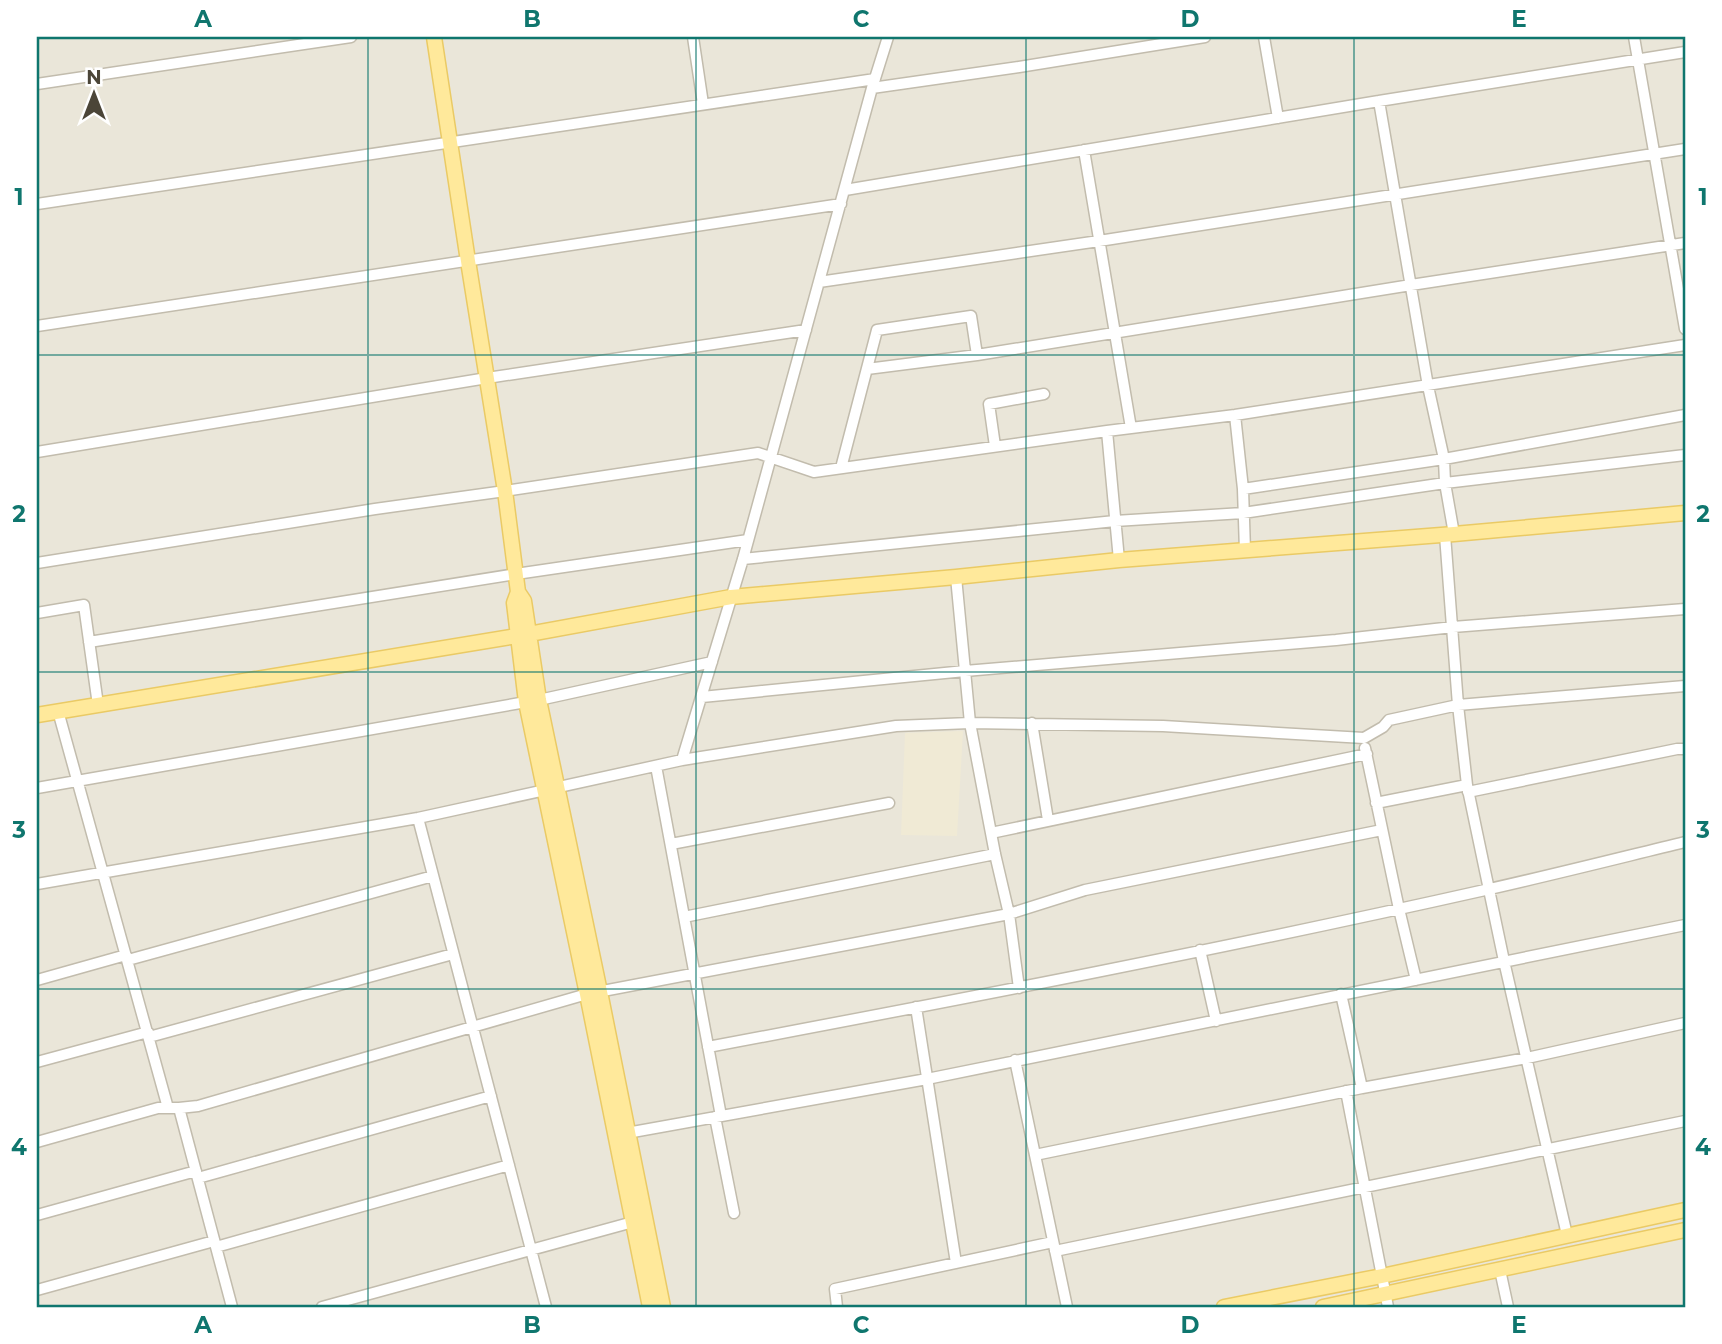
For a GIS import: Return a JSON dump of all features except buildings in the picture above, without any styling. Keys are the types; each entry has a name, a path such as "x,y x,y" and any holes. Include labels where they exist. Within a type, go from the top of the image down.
{"main road":[{"path":"434,37 505,491 518,592 524,601 524,635 533,701 594,993 628,1133 663,1307"},
{"path":"37,715 524,635 731,597 1119,560 1449,535 1685,513"},
{"path":"594,993 650,1307"},
{"path":"1224,1307 1382,1276 1685,1210"},
{"path":"1323,1307 1387,1300 1500,1270 1685,1230"}],"street":[{"path":"37,84 351,37"},
{"path":"693,37 703,104"},
{"path":"682,760 743,559 873,83 888,37"},
{"path":"37,204 703,104 1019,67 1205,37"},
{"path":"1264,37 1278,118"},
{"path":"1634,37 1685,329"},
{"path":"845,191 1685,52"},
{"path":"1379,101 1444,459 1458,705 1467,789 1567,1235"},
{"path":"820,282 1685,149"},
{"path":"1084,150 1131,428"},
{"path":"37,326 841,204"},
{"path":"867,369 977,355 1685,243"},
{"path":"841,468 877,330 971,316 977,355"},
{"path":"37,452 487,378 806,330"},
{"path":"37,563 375,509 758,453 814,472 1235,415 1685,345"},
{"path":"995,446 989,404 1044,394"},
{"path":"1235,415 1243,489 1245,551"},
{"path":"1243,489 1444,459 1685,415"},
{"path":"1107,431 1119,560"},
{"path":"743,559 1115,521 1243,513 1446,483 1685,455"},
{"path":"89,642 748,540"},
{"path":"956,577 970,723 1009,914 1019,988"},
{"path":"37,613 84,605 97,705"},
{"path":"702,697 1453,627 1685,609"},
{"path":"37,788 533,701 712,662"},
{"path":"37,884 418,818 682,760 896,726 1032,723 1163,726 1364,738 1383,727 1389,720 1458,705 1685,686"},
{"path":"58,712 149,1034 197,1175 232,1307"},
{"path":"1032,723 1048,820"},
{"path":"1364,738 1416,979"},
{"path":"1376,803 1685,749"},
{"path":"991,832 1367,754"},
{"path":"656,766 708,1046 734,1213"},
{"path":"671,844 889,803"},
{"path":"418,818 546,1307"},
{"path":"37,1142 158,1108 198,1106 594,993 1009,914 1085,890 1382,830"},
{"path":"708,1046 1019,988 1399,909 1685,842"},
{"path":"684,917 995,854"},
{"path":"37,980 433,876"},
{"path":"628,1133 927,1079 1685,925"},
{"path":"1200,950 1216,1021"},
{"path":"37,1062 453,954"},
{"path":"1341,994 1362,1088"},
{"path":"916,1007 956,1263"},
{"path":"1035,1155 1346,1091 1527,1059 1685,1023"},
{"path":"1015,1060 1067,1307"},
{"path":"1346,1091 1387,1300"},
{"path":"37,1215 491,1097"},
{"path":"837,1307 835,1289 956,1263 1364,1187 1685,1121"},
{"path":"37,1290 509,1165"},
{"path":"322,1307 633,1222"},
{"path":"1500,1270 1508,1307"}],"shaded area":[{"path":"37,37 1685,37 1685,1307 37,1307"},
{"path":"963,731 957,836 901,835 905,733"}]}
